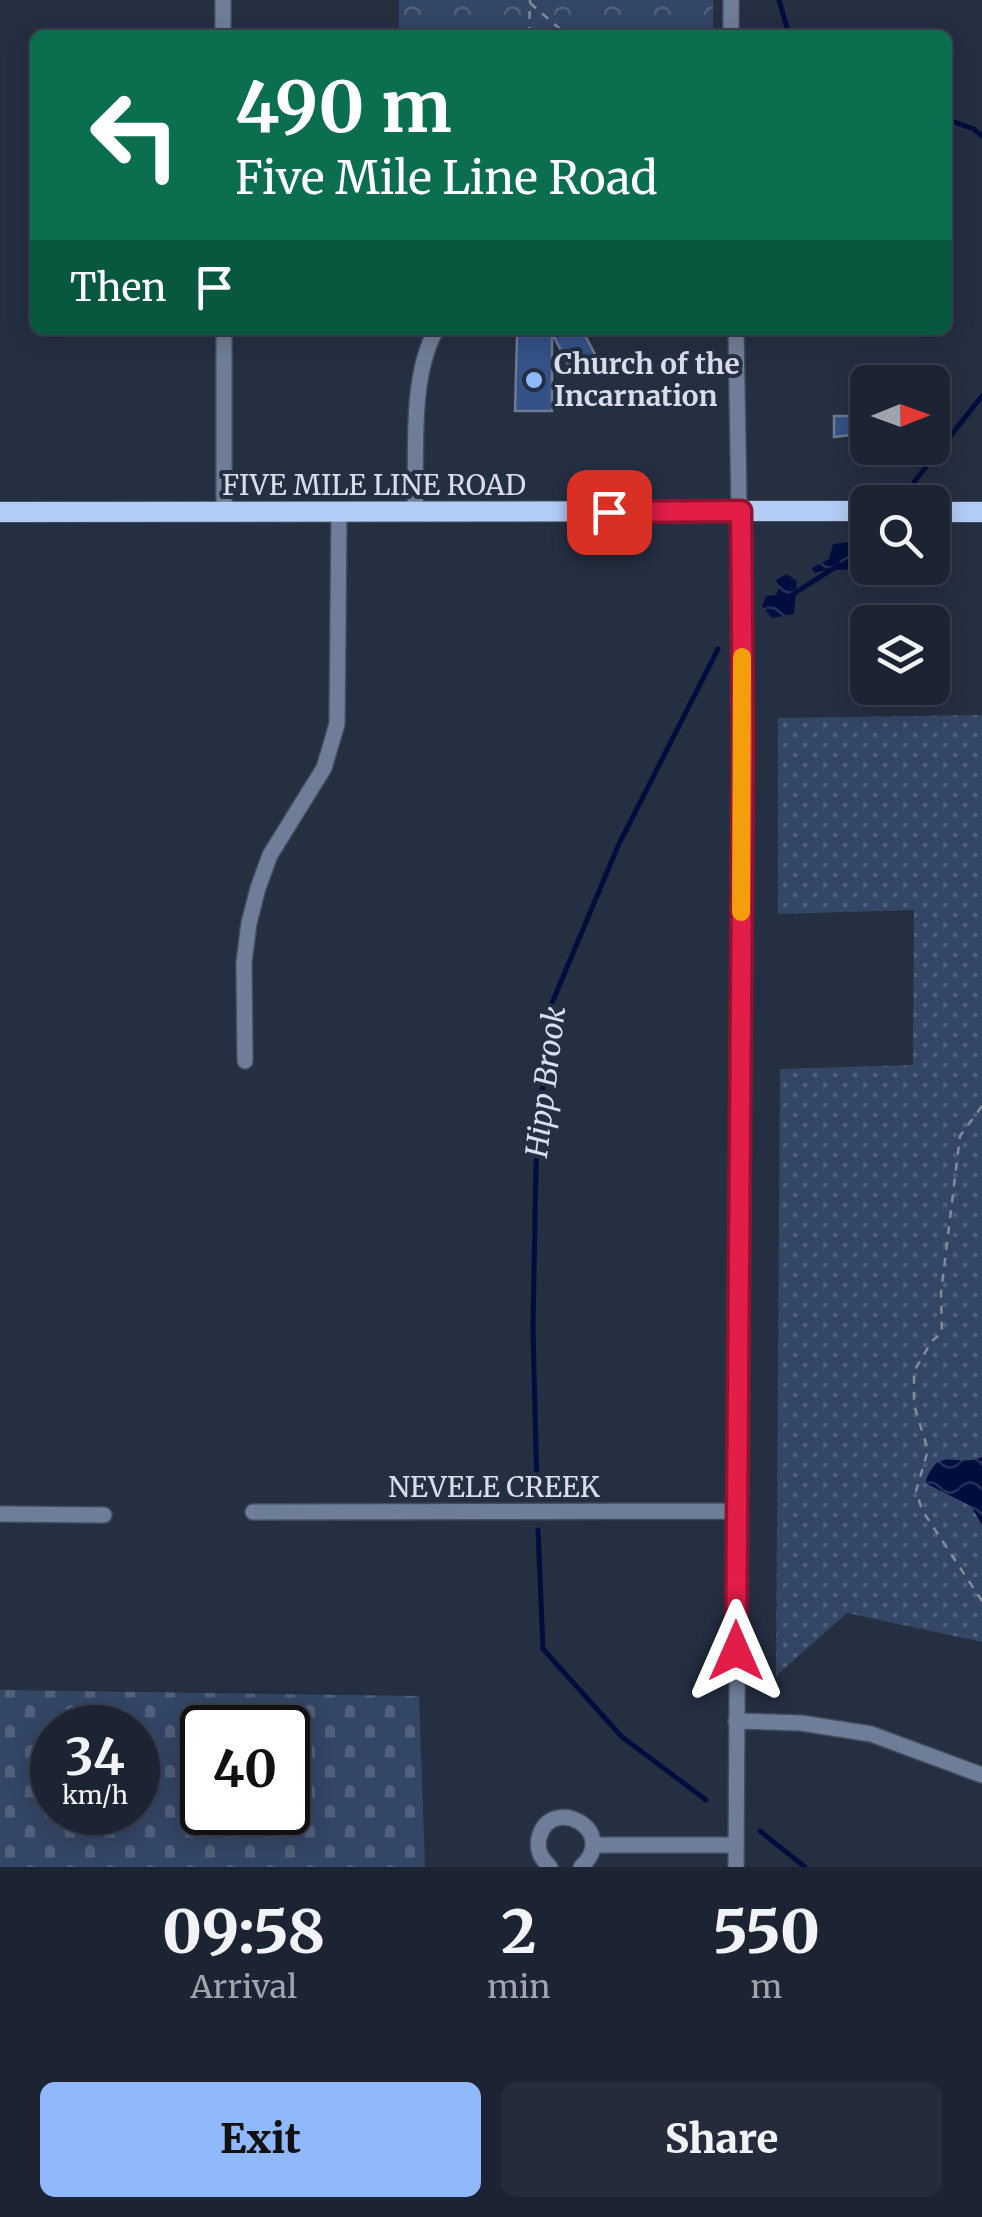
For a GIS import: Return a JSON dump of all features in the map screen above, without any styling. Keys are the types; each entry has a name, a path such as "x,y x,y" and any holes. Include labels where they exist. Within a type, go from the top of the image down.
{"main road":[{"name":"FIVE MILE LINE ROAD","path":"0,512 850,511"},
{"path":"950,512 982,512"}],"street":[{"path":"223,0 223,30"},
{"path":"730,0 731,30"},
{"path":"224,335 224,512"},
{"path":"414,513 418,382 426,347 433,335"},
{"path":"736,335 743,743 736,1867"},
{"path":"245,1060 244,962 253,905 270,855 324,768 336,724 338,512"},
{"name":"NEVELE CREEK","path":"253,1512 736,1512"},
{"path":"0,1514 104,1514"},
{"path":"736,1720 801,1722 871,1734 982,1775"},
{"path":"550,1867 538,1845 549,1822 565,1817 588,1828 593,1845 581,1867"},
{"path":"593,1845 736,1845"}],"path":[{"path":"529,30 530,2"},
{"path":"530,2 561,30"},
{"path":"982,1106 960,1136 941,1292 942,1333 932,1341 914,1371 914,1405 928,1450 917,1482 922,1510 982,1601"}],"green space":[{"path":"399,0 713,0 713,30 399,30"},
{"path":"982,715 982,1642 847,1613 776,1676 780,1069 913,1065 914,910 778,914 778,718"},
{"path":"0,1690 419,1696 425,1867 0,1867"}],"water":[{"path":"850,542 850,570 814,573 812,568 829,559 833,544"},
{"path":"787,574 797,581 794,614 772,618 762,606 766,596 776,595 776,580"},
{"path":"982,1457 982,1525 971,1506 925,1483 930,1471 942,1460"}],"building":[{"path":"553,335 585,335 596,356 571,370"},
{"name":"Church of the Incarnation","path":"517,336 552,336 552,411 515,411"},
{"path":"834,416 850,416 850,435 834,437"}],"waterway":[{"name":"Hipp Brook","path":"779,0 788,30"},
{"name":"Hipp Brook","path":"952,121 982,136"},
{"name":"Hipp Brook","path":"914,482 982,396"},
{"name":"Hipp Brook","path":"793,594 839,565"},
{"name":"Hipp Brook","path":"537,1491 533,1328 536,1165 549,1010 618,846 718,649"},
{"name":"Hipp Brook","path":"538,1530 543,1649 622,1737 706,1800"},
{"name":"Hipp Brook","path":"760,1831 805,1867"}],"slow traffic":[{"path":"741,912 742,657"}],"place":[{"name":"Church of the Incarnation","path":"534,380"}],"route":[{"path":"609,512 741,511 743,743 736,1651"}]}
